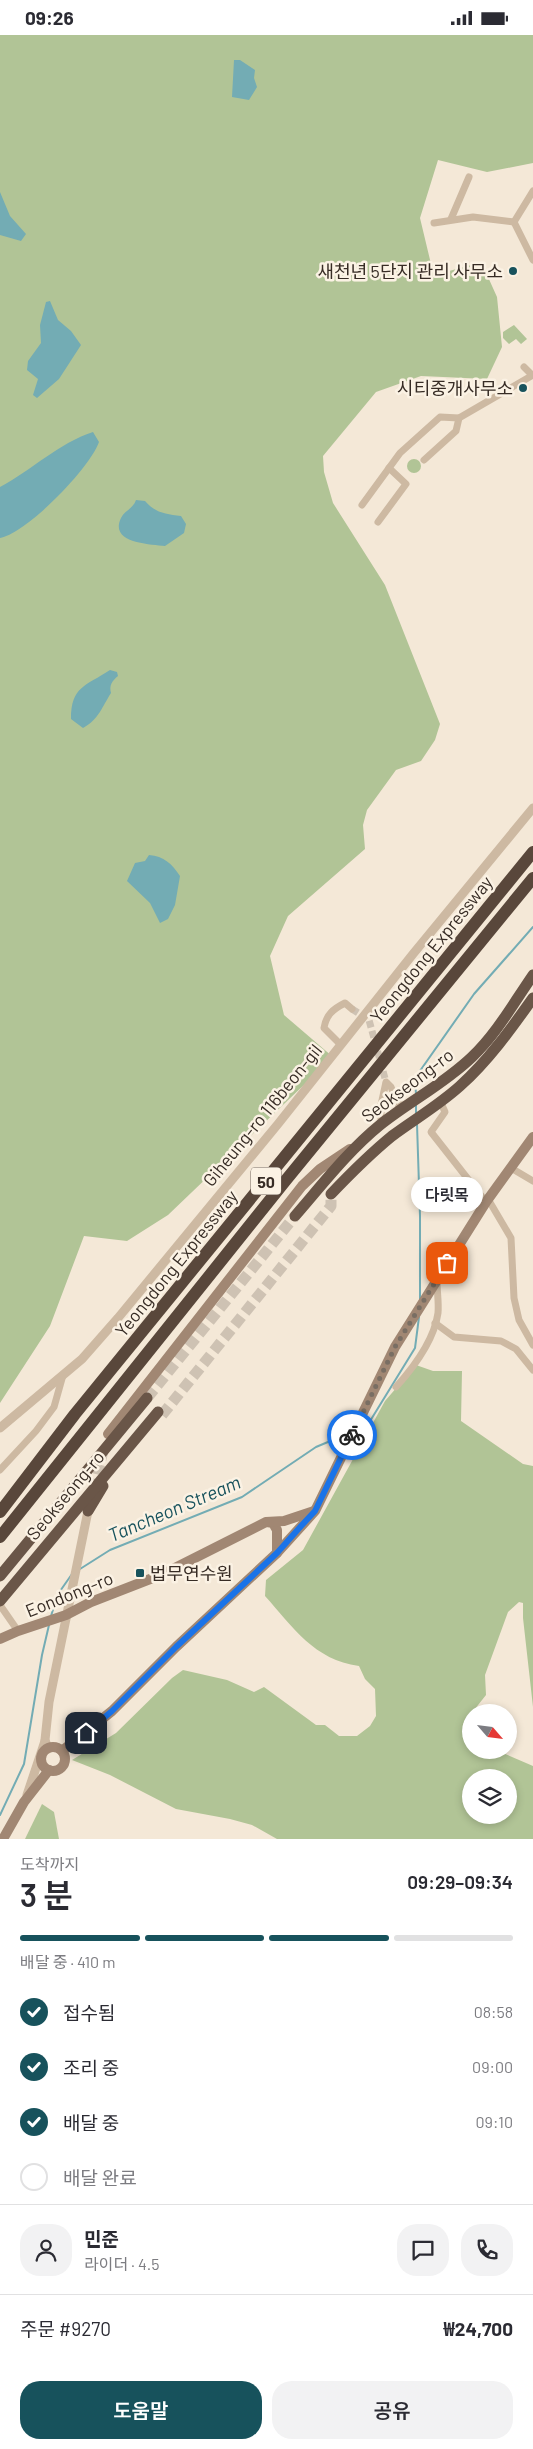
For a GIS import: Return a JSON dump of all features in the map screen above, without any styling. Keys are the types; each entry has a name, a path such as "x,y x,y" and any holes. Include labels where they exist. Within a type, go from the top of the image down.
{"highway":[{"name":"Yeongdong Expressway","path":"0,1512 75,1415 533,852"},
{"name":"Yeongdong Expressway","path":"0,1537 286,1180 533,878"},
{"name":"Seokseong-ro","path":"295,1216 364,1140 472,1057 505,1019 533,975"},
{"name":"Seokseong-ro","path":"332,1194 361,1162 393,1136 430,1112 483,1064 533,998"},
{"name":"Seokseong-ro","path":"0,1576 147,1398"},
{"name":"Seokseong-ro","path":"0,1601 46,1543 160,1414 101,1489 88,1511"}],"main road":[{"path":"62,1751 112,1711 176,1647 277,1553 315,1511 376,1384 412,1320 487,1201 533,1137"},
{"path":"108,1434 302,1186 320,1169 364,1140"},
{"name":"Eondong-ro","path":"0,1639 61,1617 91,1602 163,1574 266,1522 284,1521 315,1511"},
{"path":"266,1522 273,1523 277,1530 277,1553"},
{"path":"46,1745 62,1751 65,1759 63,1766 57,1770 49,1770 42,1762 46,1745"},
{"path":"3,1839 24,1803 49,1770"}],"street":[{"path":"451,219 469,177"},
{"path":"514,222 533,191"},
{"path":"434,223 473,217 514,222"},
{"path":"514,222 533,260"},
{"path":"362,505 400,453 440,417 459,419 532,375 524,367"},
{"path":"424,460 456,431 459,419"},
{"path":"378,522 406,484 388,468"},
{"name":"Giheung-ro 116beon-gil","path":"0,1428 82,1359 118,1318 533,808"},
{"path":"341,1045 324,1028 326,1020 330,1013 344,1003 352,1009"},
{"path":"385,1122 381,1105 386,1082 391,1087 398,1105 404,1105"},
{"path":"440,1103 445,1112 431,1132 487,1201 511,1238 514,1298 519,1320 533,1345"},
{"path":"511,1168 533,1181"},
{"path":"396,1387 416,1365 435,1323 438,1313 437,1279"},
{"path":"435,1323 454,1337 500,1341 516,1349 533,1370"},
{"path":"0,1470 36,1431 54,1407 63,1375"},
{"path":"40,1395 46,1393 54,1395 56,1398 54,1407"},
{"path":"24,1803 46,1745 49,1702 61,1617 72,1589 88,1511"},
{"path":"0,1605 18,1631"}],"green space":[{"path":"0,35 533,35 533,163 487,172 438,160 420,218 431,264 449,271 475,264 488,277 497,297 502,347 487,379 421,376 376,392 323,456 324,472 333,503 385,585 440,724 435,740 421,761 396,770 367,810 363,825 365,849 288,916 270,956 284,1015 333,1057 168,1215 127,1241 84,1236 50,1326 0,1403"},
{"path":"514,325 527,339 521,344 516,339 509,344 503,338 503,332"},
{"path":"411,459 417,459 421,466 417,473 411,473 407,469 407,463"},
{"path":"416,1365 433,1371 462,1371 461,1421 523,1464 533,1466 533,1707 523,1603 519,1602 508,1612 485,1675 486,1695 479,1704 462,1704 462,1759 517,1759 533,1766 533,1839 277,1839 252,1825 176,1809 110,1775 72,1760 116,1733 172,1678 183,1670 227,1680 254,1692 264,1687 316,1725 325,1725 339,1736 357,1736 370,1726 376,1716 375,1689 365,1679 359,1666 343,1663 317,1649 295,1630 265,1596 266,1580 303,1550 385,1401"},
{"path":"42,1804 54,1812 59,1839 25,1839"}],"water":[{"path":"234,60 240,60 255,70 254,78 257,87 249,100 232,97"},
{"path":"0,192 10,216 26,234 21,241 0,235"},
{"path":"50,301 58,320 71,331 81,345 59,379 37,398 33,395 38,379 27,370 28,361 41,343 40,325 46,302"},
{"path":"93,432 99,442 84,467 71,482 26,525 12,534 0,538 0,487 57,450"},
{"path":"136,500 145,501 161,512 181,516 186,524 184,533 165,546 132,541 125,537 121,533 119,526 121,518"},
{"path":"110,670 117,672 118,676 111,683 111,693 97,717 83,728 71,719 77,693 81,688"},
{"path":"149,855 167,861 180,876 175,905 168,919 160,923 150,903 127,881 135,863 145,861"}],"waterway":[{"name":"Tancheon Stream","path":"416,1094 415,1078 474,994 533,927"},
{"name":"Tancheon Stream","path":"416,1104 416,1114"},
{"name":"Tancheon Stream","path":"417,1124 420,1299"},
{"name":"Tancheon Stream","path":"361,1429 367,1426 415,1348 419,1317"},
{"name":"Tancheon Stream","path":"80,1569 110,1550 242,1497 316,1447 347,1434"},
{"name":"Tancheon Stream","path":"51,1616 58,1594 72,1574"},
{"name":"Tancheon Stream","path":"0,1815 24,1764 42,1655 49,1625"}],"tunnel":[{"path":"352,1009 369,1020 386,1082"},
{"path":"162,1415 331,1206 331,1194"},
{"path":"147,1398 295,1216"},
{"path":"94,1489 104,1449"}],"way so far":[{"path":"352,1435 395,1347 447,1263"}],"place":[{"name":"새천년 5단지 관리 사무소","path":"513,271"},
{"name":"시티중개사무소","path":"523,388"},
{"name":"다릿목","path":"447,1263"},
{"name":"법무연수원","path":"140,1573"}],"route":[{"path":"86,1733 112,1711 176,1647 277,1553 315,1511 352,1435"}]}
